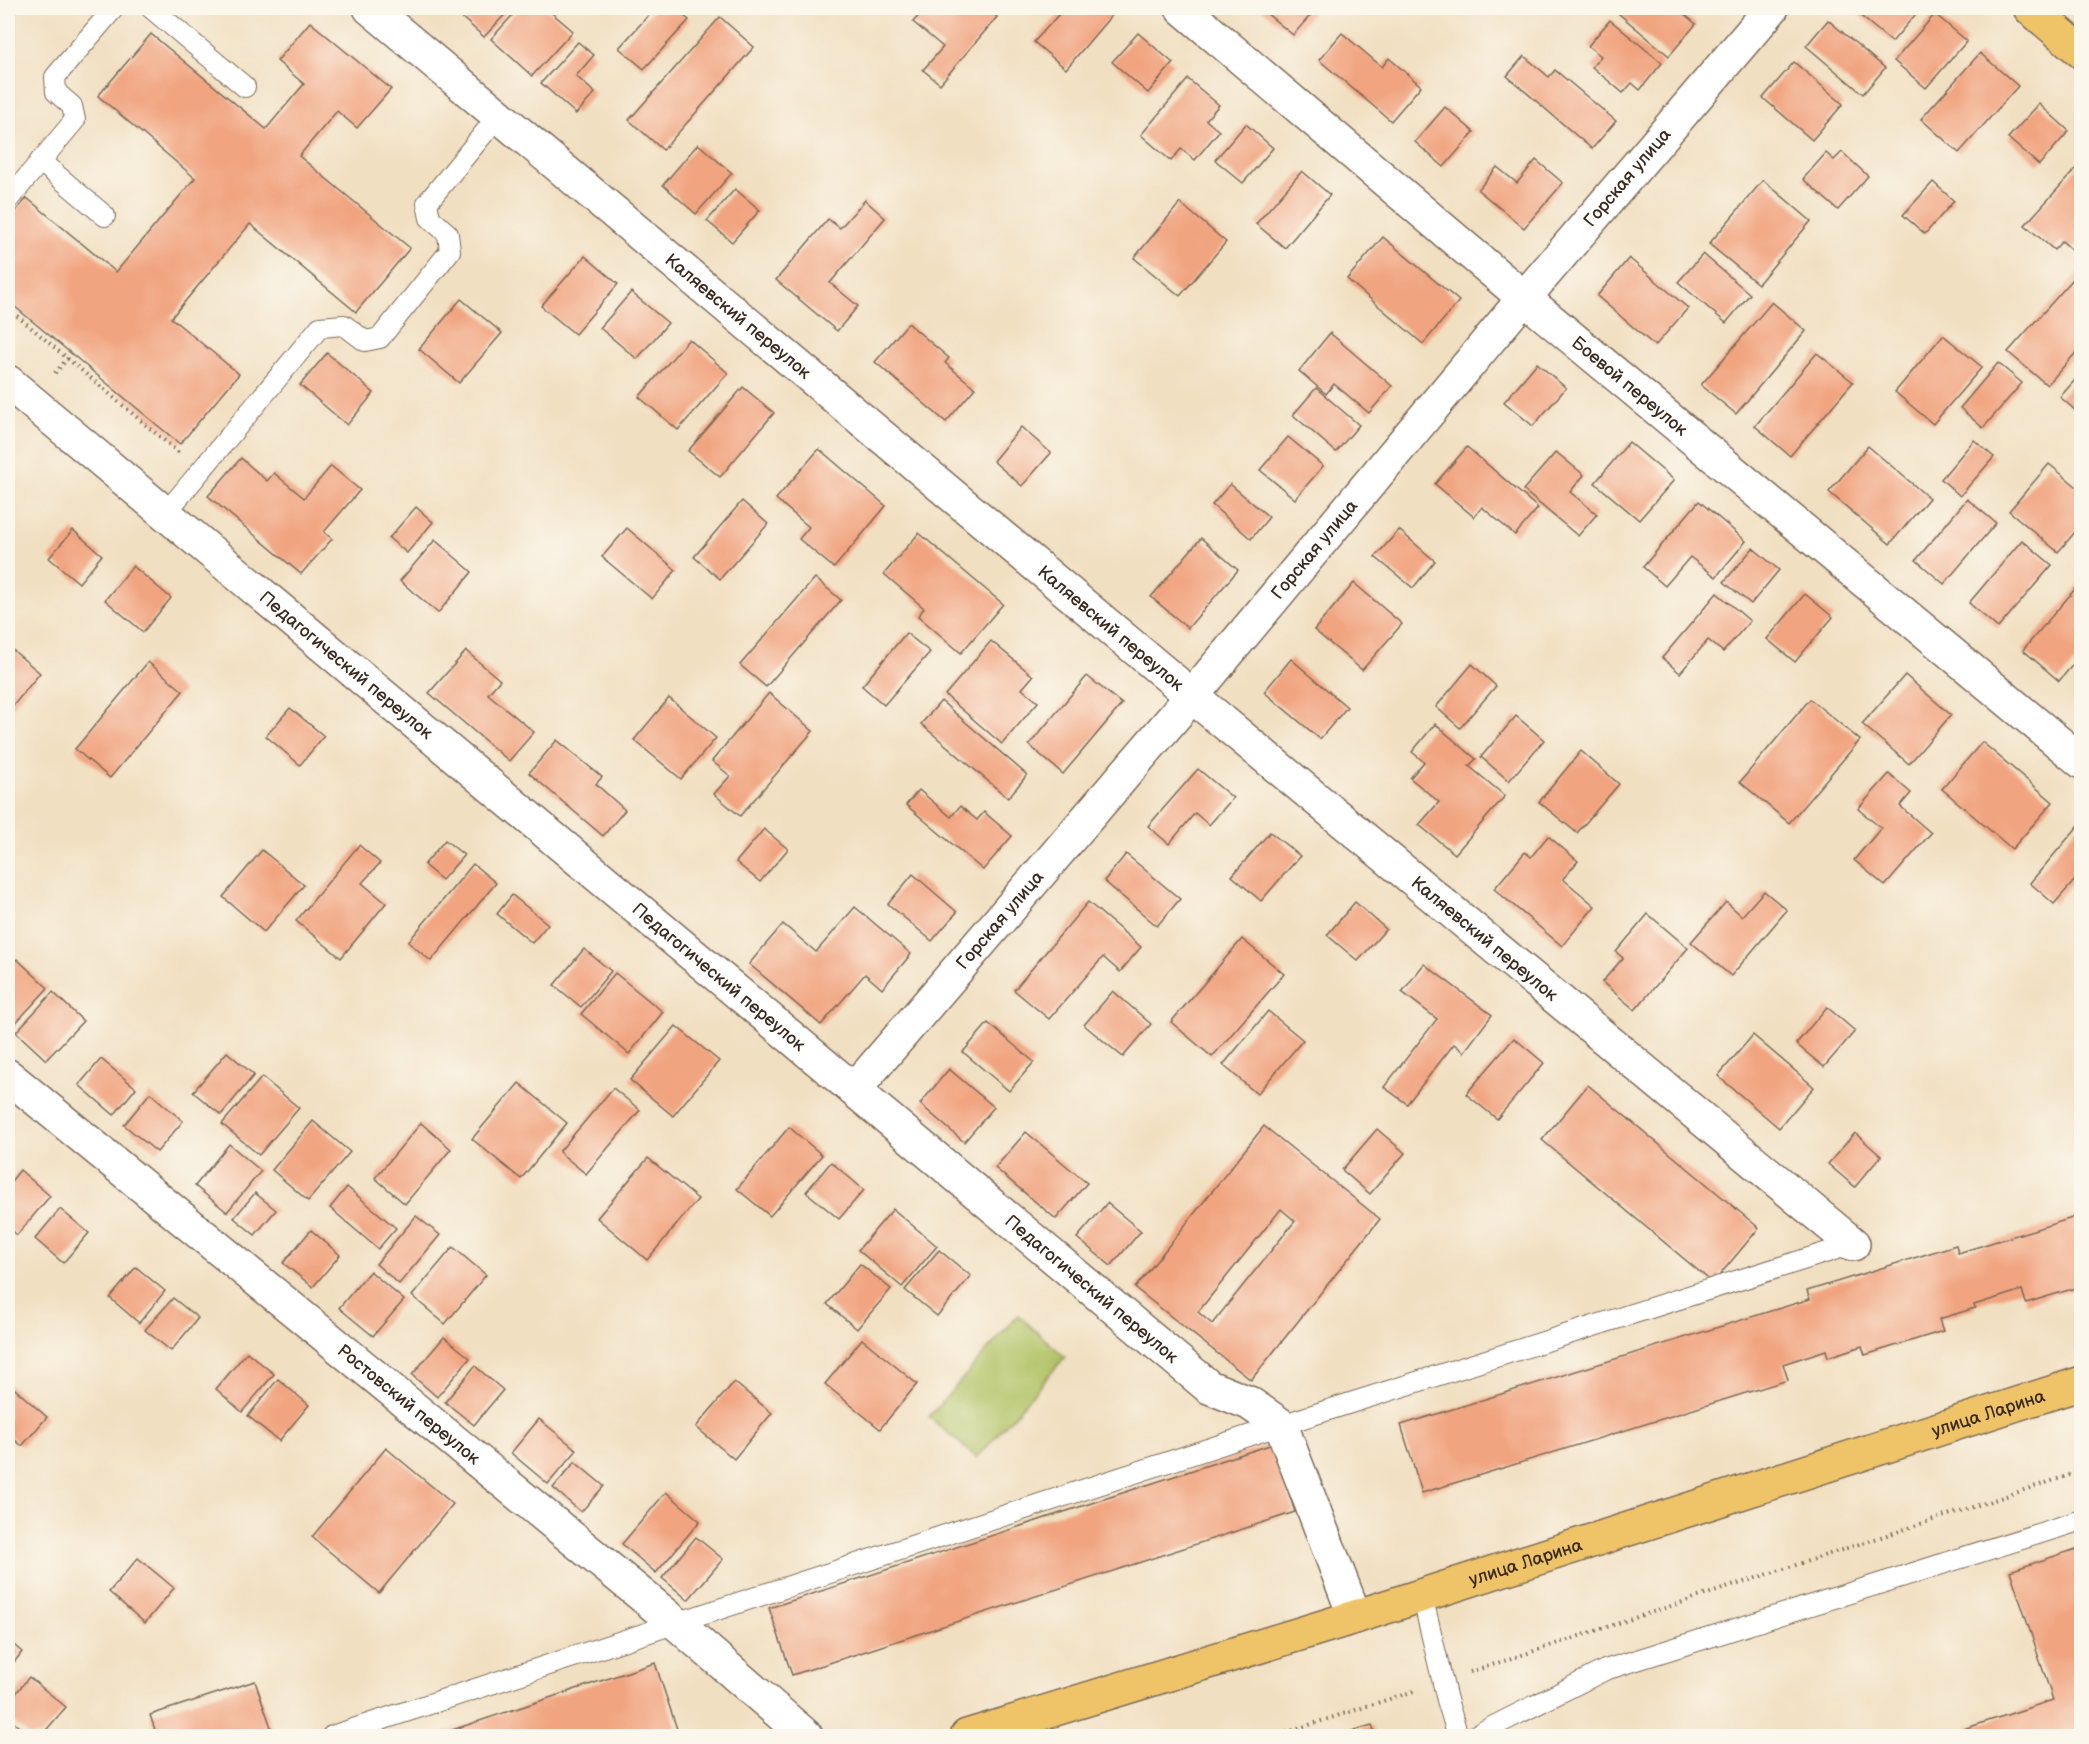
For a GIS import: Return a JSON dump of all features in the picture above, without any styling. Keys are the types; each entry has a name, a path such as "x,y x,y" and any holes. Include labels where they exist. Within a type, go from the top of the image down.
{"main road":[{"path":"2030,8 2082,52"},
{"name":"улица Ларина","path":"967,1737 1355,1617 2082,1383"}],"street":[{"name":"Каляевский переулок","path":"370,8 1192,696 1853,1244"},
{"name":"Боевой переулок","path":"1182,8 1524,298 2082,762"},
{"name":"Горская улица","path":"854,1090 1192,696 1524,298 1772,8"},
{"name":"Педагогический переулок","path":"8,382 1209,1387 1249,1403 1281,1425"},
{"name":"Ростовский переулок","path":"8,1076 677,1624 806,1737"},
{"path":"1281,1425 1355,1617"}],"lane":[{"path":"8,200 75,120 72,106 56,92 55,77 114,8"},
{"path":"151,8 245,87"},
{"path":"165,514 320,327 344,325 365,341 380,338 450,251 448,234 430,218 427,203 499,116"},
{"path":"40,161 105,216"},
{"path":"332,1737 1281,1425 1853,1244"},
{"path":"1474,1737 1605,1670 2082,1521"},
{"path":"1422,1595 1458,1737"}],"path":[{"path":"8,308 200,471"},
{"path":"55,373 68,358"},
{"path":"1275,1737 2082,1471"}],"green space":[{"path":"1018,1315 1065,1357 977,1458 929,1417"}],"building":[{"path":"451,8 511,8 484,37"},
{"path":"519,8 546,8 573,31 532,76 491,39"},
{"path":"655,8 674,8 689,20 644,69 619,48"},
{"path":"926,8 986,8 997,17 940,84 923,70 943,47 913,22"},
{"path":"1051,8 1114,8 1116,10 1066,69 1034,42 1059,14"},
{"path":"1260,8 1317,8 1293,35"},
{"path":"1612,8 1677,8 1696,24 1669,56"},
{"path":"1851,8 1921,8 1892,42"},
{"path":"1935,14 1967,41 1926,88 1894,61"},
{"path":"720,17 754,47 663,150 629,120"},
{"path":"1610,20 1662,63 1640,90 1632,83 1623,93 1592,67 1601,56 1588,46"},
{"path":"1828,20 1885,68 1863,94 1806,46"},
{"path":"310,22 391,89 357,128 337,111 299,156 410,248 356,312 250,224 171,318 239,374 180,444 8,301 8,220 27,198 116,272 195,178 98,96 151,34 266,129 304,84 277,61"},
{"path":"1138,33 1173,63 1148,93 1112,62"},
{"path":"1342,33 1382,67 1389,58 1421,86 1391,121 1319,60"},
{"path":"578,42 594,55 576,76 595,93 576,114 541,83"},
{"path":"1980,53 2018,86 1959,153 1921,119"},
{"path":"1524,56 1549,77 1555,70 1616,121 1592,149 1507,76"},
{"path":"1794,62 1843,104 1812,140 1763,98"},
{"path":"1188,79 1219,105 1206,120 1219,131 1195,160 1181,149 1171,161 1141,135"},
{"path":"2039,104 2069,131 2039,165 2008,138"},
{"path":"1445,107 1474,132 1444,167 1415,142"},
{"path":"1246,124 1273,148 1243,183 1215,160"},
{"path":"698,144 732,173 696,214 663,185"},
{"path":"1842,152 1868,176 1838,210 1803,179 1826,153 1834,160"},
{"path":"1536,160 1563,183 1524,228 1478,190 1497,167 1517,183"},
{"path":"2082,162 2082,239 2072,250 2062,241 2054,250 2025,225"},
{"path":"1302,171 1330,195 1285,248 1256,224"},
{"path":"1763,180 1811,221 1758,284 1709,244"},
{"path":"1933,182 1954,201 1925,234 1903,215"},
{"path":"735,189 760,210 732,242 707,221"},
{"path":"865,200 885,218 830,283 858,306 837,331 776,280 828,219 840,228"},
{"path":"1180,203 1226,242 1180,296 1134,258"},
{"path":"1383,237 1459,301 1423,344 1347,279"},
{"path":"1703,254 1750,294 1726,323 1678,282"},
{"path":"585,256 618,284 575,334 541,306"},
{"path":"1629,258 1688,308 1655,346 1597,296"},
{"path":"2082,269 2082,346 2047,385 2008,352"},
{"path":"631,292 668,323 637,359 600,328"},
{"path":"461,299 502,333 459,383 419,349"},
{"path":"1772,302 1806,331 1736,414 1701,385"},
{"path":"908,323 949,358 945,363 975,388 946,422 875,362"},
{"path":"1330,333 1392,386 1369,413 1334,384 1326,394 1299,371"},
{"path":"1943,335 1982,367 1933,424 1895,392"},
{"path":"689,339 728,373 678,430 639,397"},
{"path":"327,353 374,393 347,425 300,385"},
{"path":"1817,353 1853,382 1790,456 1755,426"},
{"path":"1537,363 1566,388 1533,426 1504,402"},
{"path":"1998,363 2022,383 1983,428 1960,408"},
{"path":"2082,372 2082,416 2060,397"},
{"path":"743,387 774,413 720,477 688,451"},
{"path":"1316,388 1359,425 1336,452 1293,415"},
{"path":"1021,427 1051,453 1022,486 993,461"},
{"path":"1288,437 1323,466 1295,499 1260,470"},
{"path":"1974,440 1994,457 1960,496 1941,479"},
{"path":"1629,442 1674,480 1639,520 1595,483"},
{"path":"1868,446 1929,498 1890,544 1829,492"},
{"path":"1467,447 1538,508 1515,535 1482,507 1474,517 1435,484"},
{"path":"819,449 886,506 834,568 799,539 809,527 776,499"},
{"path":"1556,452 1584,475 1570,492 1597,514 1578,536 1523,490"},
{"path":"241,458 267,481 274,473 304,498 331,466 360,490 324,532 332,539 301,574 208,496"},
{"path":"2049,464 2082,491 2082,524 2058,552 2009,511"},
{"path":"1230,484 1269,517 1251,539 1212,505"},
{"path":"1967,499 1996,523 1944,584 1916,560"},
{"path":"742,501 768,524 720,579 694,557"},
{"path":"1699,501 1746,541 1716,577 1690,557 1665,586 1643,567"},
{"path":"416,507 433,522 407,553 389,538"},
{"path":"627,528 676,570 652,599 602,557"},
{"path":"73,530 102,555 79,583 49,558"},
{"path":"1399,530 1435,561 1413,588 1375,557"},
{"path":"919,533 1003,604 961,653 918,616 924,608 884,574"},
{"path":"1201,538 1238,570 1188,628 1151,597"},
{"path":"435,540 472,572 438,613 400,581"},
{"path":"2022,540 2052,565 1998,628 1969,603"},
{"path":"1753,548 1779,570 1751,604 1724,582"},
{"path":"133,566 171,598 143,632 105,600"},
{"path":"815,578 841,600 766,687 740,665"},
{"path":"2082,581 2082,654 2059,681 2023,650"},
{"path":"1354,583 1402,624 1362,670 1314,630"},
{"path":"1717,593 1750,621 1723,652 1708,640 1680,673 1662,658"},
{"path":"1805,594 1833,617 1795,662 1767,639"},
{"path":"906,633 930,652 884,705 862,686"},
{"path":"991,641 1033,676 1022,689 1038,702 1002,744 945,695"},
{"path":"8,646 40,673 8,712"},
{"path":"466,651 500,680 488,694 534,732 509,761 429,693"},
{"path":"1291,659 1347,707 1320,739 1264,692"},
{"path":"148,662 183,691 110,778 75,749"},
{"path":"1472,664 1496,686 1460,728 1436,707"},
{"path":"1905,675 1951,715 1909,764 1862,724"},
{"path":"1087,676 1122,704 1063,774 1029,745"},
{"path":"769,693 813,731 740,816 714,794 730,776 712,761"},
{"path":"669,698 716,738 681,779 634,740"},
{"path":"1810,699 1860,740 1789,823 1740,782"},
{"path":"941,701 1027,775 1008,798 921,724"},
{"path":"290,708 324,736 300,765 266,736"},
{"path":"1516,716 1544,740 1509,781 1481,757"},
{"path":"1435,724 1476,759 1469,766 1505,796 1455,854 1419,825 1439,802 1410,778 1424,762 1412,752"},
{"path":"557,740 602,777 596,784 625,810 603,836 529,773"},
{"path":"1982,742 2053,802 2012,849 1942,789"},
{"path":"1581,751 1619,784 1577,833 1539,802"},
{"path":"1198,769 1233,798 1209,825 1195,813 1169,844 1148,826"},
{"path":"1889,774 1911,793 1900,806 1931,833 1885,886 1854,860 1881,828 1858,809"},
{"path":"919,790 951,817 960,806 977,820 984,812 1012,836 983,870 906,805"},
{"path":"2079,825 2082,827 2082,872 2054,904 2030,883"},
{"path":"764,829 788,849 760,882 736,862"},
{"path":"1270,832 1300,856 1261,901 1232,876"},
{"path":"1548,836 1578,861 1563,879 1595,906 1562,946 1494,889 1525,852 1531,857"},
{"path":"445,840 464,855 442,880 424,865"},
{"path":"359,845 380,863 362,883 386,903 341,958 296,921"},
{"path":"262,850 304,885 264,932 223,897"},
{"path":"1126,854 1180,899 1157,926 1104,881"},
{"path":"473,864 496,883 431,961 408,942"},
{"path":"913,874 957,912 932,941 888,904"},
{"path":"1764,891 1787,910 1731,976 1691,942 1726,902 1742,916"},
{"path":"512,895 548,924 532,943 497,914"},
{"path":"1088,902 1141,947 1120,972 1103,957 1049,1019 1014,990"},
{"path":"1355,902 1386,929 1358,961 1327,935"},
{"path":"855,907 911,954 882,989 865,974 821,1025 749,964 783,924 816,952"},
{"path":"1648,914 1688,948 1635,1010 1602,982 1623,958 1616,952"},
{"path":"1242,939 1284,974 1212,1057 1171,1022"},
{"path":"584,949 611,971 581,1007 554,985"},
{"path":"17,959 48,988 11,1028 8,1025 8,969"},
{"path":"1424,964 1492,1015 1464,1052 1454,1044 1407,1104 1384,1087 1437,1019 1402,992"},
{"path":"615,973 663,1012 629,1054 581,1014"},
{"path":"1113,991 1151,1024 1123,1057 1084,1025"},
{"path":"53,992 83,1021 46,1060 16,1032"},
{"path":"1827,1007 1855,1031 1824,1067 1796,1044"},
{"path":"1268,1011 1303,1040 1257,1094 1223,1065"},
{"path":"988,1023 1034,1062 1009,1091 963,1052"},
{"path":"676,1026 719,1061 673,1116 630,1080"},
{"path":"1753,1035 1814,1087 1779,1128 1718,1076"},
{"path":"1514,1038 1544,1063 1497,1119 1466,1094"},
{"path":"227,1052 254,1075 221,1115 193,1092"},
{"path":"101,1059 136,1088 114,1115 79,1085"},
{"path":"949,1069 994,1107 964,1142 920,1104"},
{"path":"262,1077 299,1108 259,1155 222,1124"},
{"path":"519,1083 567,1123 521,1179 472,1139"},
{"path":"1588,1085 1759,1228 1713,1283 1542,1140"},
{"path":"613,1088 640,1110 586,1174 559,1152"},
{"path":"150,1093 183,1121 157,1152 124,1125"},
{"path":"313,1121 350,1152 308,1201 272,1170"},
{"path":"421,1123 451,1149 405,1204 375,1178"},
{"path":"1264,1126 1380,1219 1251,1380 1135,1288","holes":["1281,1209 1295,1221 1212,1324 1198,1312"]},
{"path":"789,1127 822,1155 770,1216 737,1189"},
{"path":"1377,1129 1405,1153 1370,1194 1342,1170"},
{"path":"1026,1132 1087,1183 1056,1219 995,1168"},
{"path":"1855,1133 1881,1156 1855,1187 1828,1164"},
{"path":"229,1144 261,1171 227,1212 195,1186"},
{"path":"648,1158 698,1199 647,1260 597,1218"},
{"path":"831,1162 864,1190 839,1219 806,1192"},
{"path":"20,1170 50,1196 17,1235 8,1227 8,1185"},
{"path":"347,1187 396,1228 378,1249 330,1208"},
{"path":"255,1193 276,1210 255,1235 234,1218"},
{"path":"1107,1203 1141,1231 1111,1266 1077,1238"},
{"path":"60,1209 89,1233 63,1263 35,1239"},
{"path":"893,1209 937,1246 902,1287 858,1250"},
{"path":"2082,1215 2082,1286 2026,1303 2022,1290 1974,1305 1975,1308 1939,1319 1943,1331 1865,1355 1862,1346 1828,1357 1826,1350 1783,1364 1788,1380 1422,1493 1401,1425 1810,1299 1807,1291 1956,1245 1958,1253"},
{"path":"416,1216 440,1235 399,1284 376,1264"},
{"path":"311,1230 340,1255 313,1287 283,1263"},
{"path":"453,1247 486,1275 445,1324 412,1296"},
{"path":"939,1250 971,1276 937,1316 905,1290"},
{"path":"860,1264 891,1289 857,1329 827,1304"},
{"path":"136,1267 165,1291 139,1323 110,1298"},
{"path":"370,1271 404,1300 373,1336 339,1308"},
{"path":"173,1298 198,1318 171,1351 145,1330"},
{"path":"444,1337 470,1358 437,1397 412,1375"},
{"path":"862,1339 917,1384 880,1429 825,1384"},
{"path":"247,1352 274,1374 242,1412 216,1389"},
{"path":"475,1366 503,1390 474,1425 445,1402"},
{"path":"278,1379 309,1405 279,1441 248,1416"},
{"path":"734,1382 772,1413 734,1459 696,1427"},
{"path":"8,1383 47,1417 22,1446 8,1434"},
{"path":"539,1419 577,1450 548,1484 511,1453"},
{"path":"1273,1444 1295,1512 792,1675 769,1608"},
{"path":"386,1448 453,1504 379,1593 312,1537"},
{"path":"575,1462 604,1486 581,1512 553,1488"},
{"path":"666,1492 700,1521 656,1573 622,1544"},
{"path":"696,1537 723,1559 688,1600 662,1578"},
{"path":"2082,1547 2082,1736 1942,1736 2053,1700 2010,1571"},
{"path":"138,1558 174,1588 145,1623 109,1592"},
{"path":"8,1640 22,1652 8,1670"},
{"path":"655,1663 677,1729 655,1736 434,1736"},
{"path":"29,1677 66,1707 41,1736 30,1736 8,1718 8,1703"},
{"path":"255,1681 274,1736 157,1736 150,1715"},
{"path":"1372,1725 1376,1736 1335,1736"}]}
